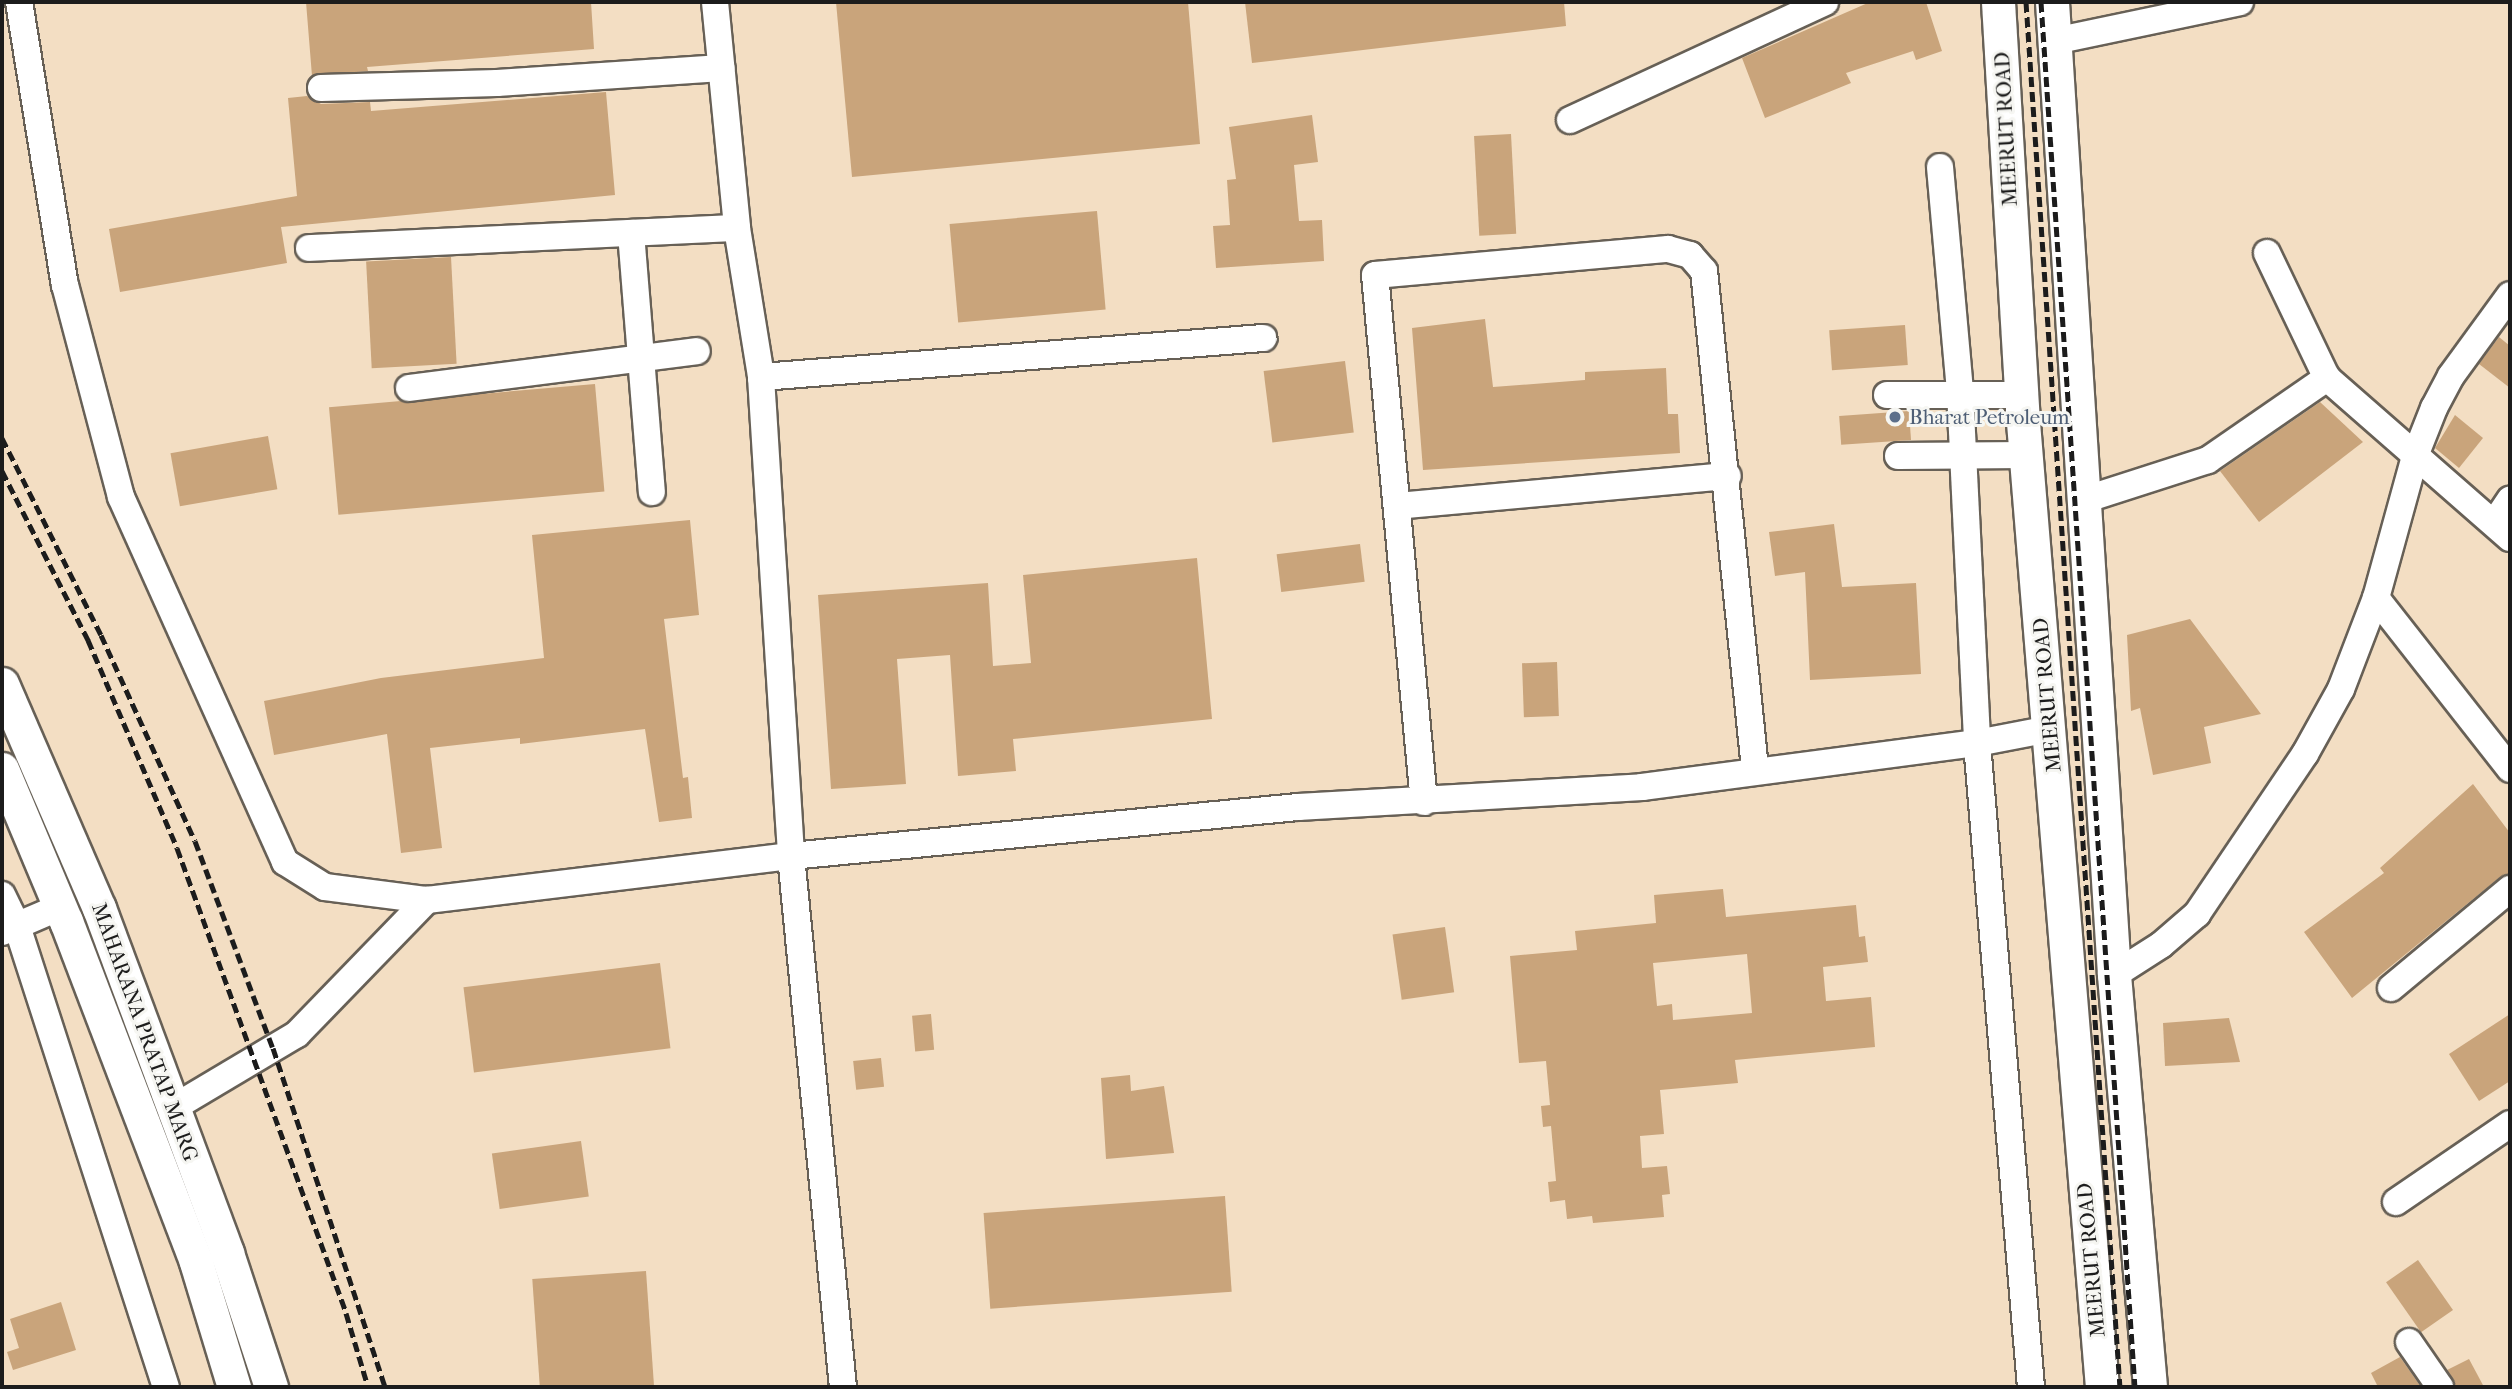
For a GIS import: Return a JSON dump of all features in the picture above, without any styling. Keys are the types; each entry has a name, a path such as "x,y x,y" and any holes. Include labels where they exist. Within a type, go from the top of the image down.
{"main road":[{"name":"MEERUT ROAD","path":"1998,2 2021,395 2102,1387"},
{"path":"2052,2 2115,975 2150,1387"},
{"name":"MAHARANA PRATAP MARG","path":"2,684 99,908 271,1387"},
{"path":"2050,729 2098,722"},
{"name":"MAHARANA PRATAP MARG","path":"2,769 60,907 197,1262 234,1387"}],"street":[{"path":"19,2 65,285 121,497 206,695 285,862 325,887 427,900 791,856 1298,807 1424,802 1642,787 1755,769 1977,743 2050,729"},
{"path":"715,2 737,228 761,377 791,856 842,1387"},
{"path":"1570,120 1825,2"},
{"path":"2054,41 2240,2"},
{"path":"321,88 497,83 722,68"},
{"path":"1940,167 1960,391 1977,743 2031,1387"},
{"path":"309,248 737,228"},
{"path":"631,233 652,492"},
{"path":"1424,802 1374,275 1668,248 1690,255 1704,271 1709,294 1728,476 1755,769"},
{"path":"2267,253 2328,378 2503,530 2510,500"},
{"path":"2115,975 2161,945 2197,914 2305,754 2341,689 2376,598 2415,456 2451,376 2510,295"},
{"path":"761,377 1263,338"},
{"path":"409,388 697,351"},
{"path":"2084,500 2208,460 2328,378"},
{"path":"1887,395 1960,391 2021,395"},
{"path":"1898,456 1962,453 2027,455"},
{"path":"1397,506 1728,476"},
{"path":"2376,598 2510,769"},
{"path":"2390,988 2510,889"},
{"path":"2,895 9,929 166,1387"},
{"path":"173,1108 298,1034 427,900"},
{"path":"9,929 60,907"},
{"path":"2396,1202 2510,1124"},
{"path":"2409,1342 2440,1387"}],"building":[{"path":"306,2 591,2 594,49 367,67 368,71 312,76"},
{"path":"836,2 1188,2 1200,144 852,177"},
{"path":"1245,2 1564,2 1566,26 1252,63"},
{"path":"1870,2 1926,2 1942,51 1916,60 1913,51 1846,73 1851,83 1765,118 1742,58"},
{"path":"606,92 615,195 281,227 287,263 120,292 109,229 297,196 288,98 307,96 321,104 370,102 371,111"},
{"path":"1312,115 1318,162 1294,165 1299,221 1322,220 1324,261 1216,268 1213,226 1230,225 1227,180 1236,179 1229,127"},
{"path":"1511,134 1516,234 1479,236 1474,136"},
{"path":"1097,211 1106,310 958,323 950,224"},
{"path":"451,257 457,364 372,368 366,261"},
{"path":"1485,319 1493,387 1585,380 1585,372 1666,368 1668,414 1678,414 1680,453 1423,470 1412,328"},
{"path":"1905,325 1908,365 1832,370 1829,330"},
{"path":"2499,337 2510,346 2510,388 2479,364"},
{"path":"1345,361 1354,432 1272,442 1264,371"},
{"path":"595,384 604,492 338,515 329,407"},
{"path":"2320,402 2363,442 2259,522 2220,471"},
{"path":"1909,411 1911,440 1841,445 1839,416"},
{"path":"2455,415 2483,438 2459,468 2435,448"},
{"path":"268,436 277,489 180,506 171,453"},
{"path":"690,520 699,615 664,619 683,778 688,777 692,818 659,822 645,729 520,744 520,738 430,748 442,848 401,853 387,734 274,755 264,701 381,678 544,658 532,535"},
{"path":"1834,524 1842,587 1916,583 1921,674 1810,680 1805,572 1775,576 1769,532"},
{"path":"1360,544 1365,582 1281,592 1277,554"},
{"path":"1197,558 1212,719 1013,739 1016,771 958,776 950,655 897,659 906,784 831,789 818,595 988,583 993,666 1031,663 1023,575"},
{"path":"2190,619 2261,714 2204,727 2211,763 2153,775 2140,708 2131,711 2127,635"},
{"path":"1557,662 1559,716 1524,717 1522,663"},
{"path":"2473,784 2510,833 2510,874 2500,877 2352,998 2304,932 2384,873 2380,868"},
{"path":"1723,889 1726,917 1856,905 1859,937 1865,936 1868,962 1823,967 1826,1001 1871,997 1875,1047 1735,1060 1738,1083 1660,1090 1664,1134 1640,1136 1642,1168 1667,1166 1670,1194 1662,1195 1664,1217 1593,1223 1592,1216 1567,1219 1565,1200 1550,1202 1548,1182 1556,1181 1551,1126 1543,1127 1541,1106 1550,1105 1546,1061 1519,1063 1510,956 1577,950 1575,931 1656,923 1654,895","holes":["1747,954 1752,1013 1673,1020 1672,1004 1657,1006 1653,963"]},
{"path":"1445,927 1454,992 1402,1000 1393,934"},
{"path":"660,963 670,1048 474,1072 463,987"},
{"path":"931,1014 934,1050 915,1052 912,1016"},
{"path":"2510,1014 2510,1081 2479,1101 2449,1054"},
{"path":"2229,1018 2240,1062 2165,1066 2163,1023"},
{"path":"881,1058 884,1087 856,1090 853,1061"},
{"path":"1130,1075 1131,1091 1164,1086 1174,1153 1106,1159 1101,1078"},
{"path":"581,1141 589,1196 500,1209 492,1154"},
{"path":"1225,1196 1232,1292 990,1309 984,1213"},
{"path":"2418,1260 2453,1310 2421,1332 2386,1282"},
{"path":"646,1271 654,1387 540,1387 532,1279"},
{"path":"61,1302 76,1350 13,1370 7,1352 19,1348 10,1319"},
{"path":"2400,1357 2421,1387 2378,1387 2371,1373"},
{"path":"2469,1359 2484,1387 2456,1387 2447,1370"}],"railway":[{"path":"2026,2 2120,1387"},
{"path":"2041,2 2135,1387"},
{"path":"2,438 101,635 195,841 273,1048 385,1387"},
{"path":"2,471 88,640 177,848 346,1313 368,1387"}],"place":[{"name":"Bharat Petroleum","path":"1895,417"}]}
